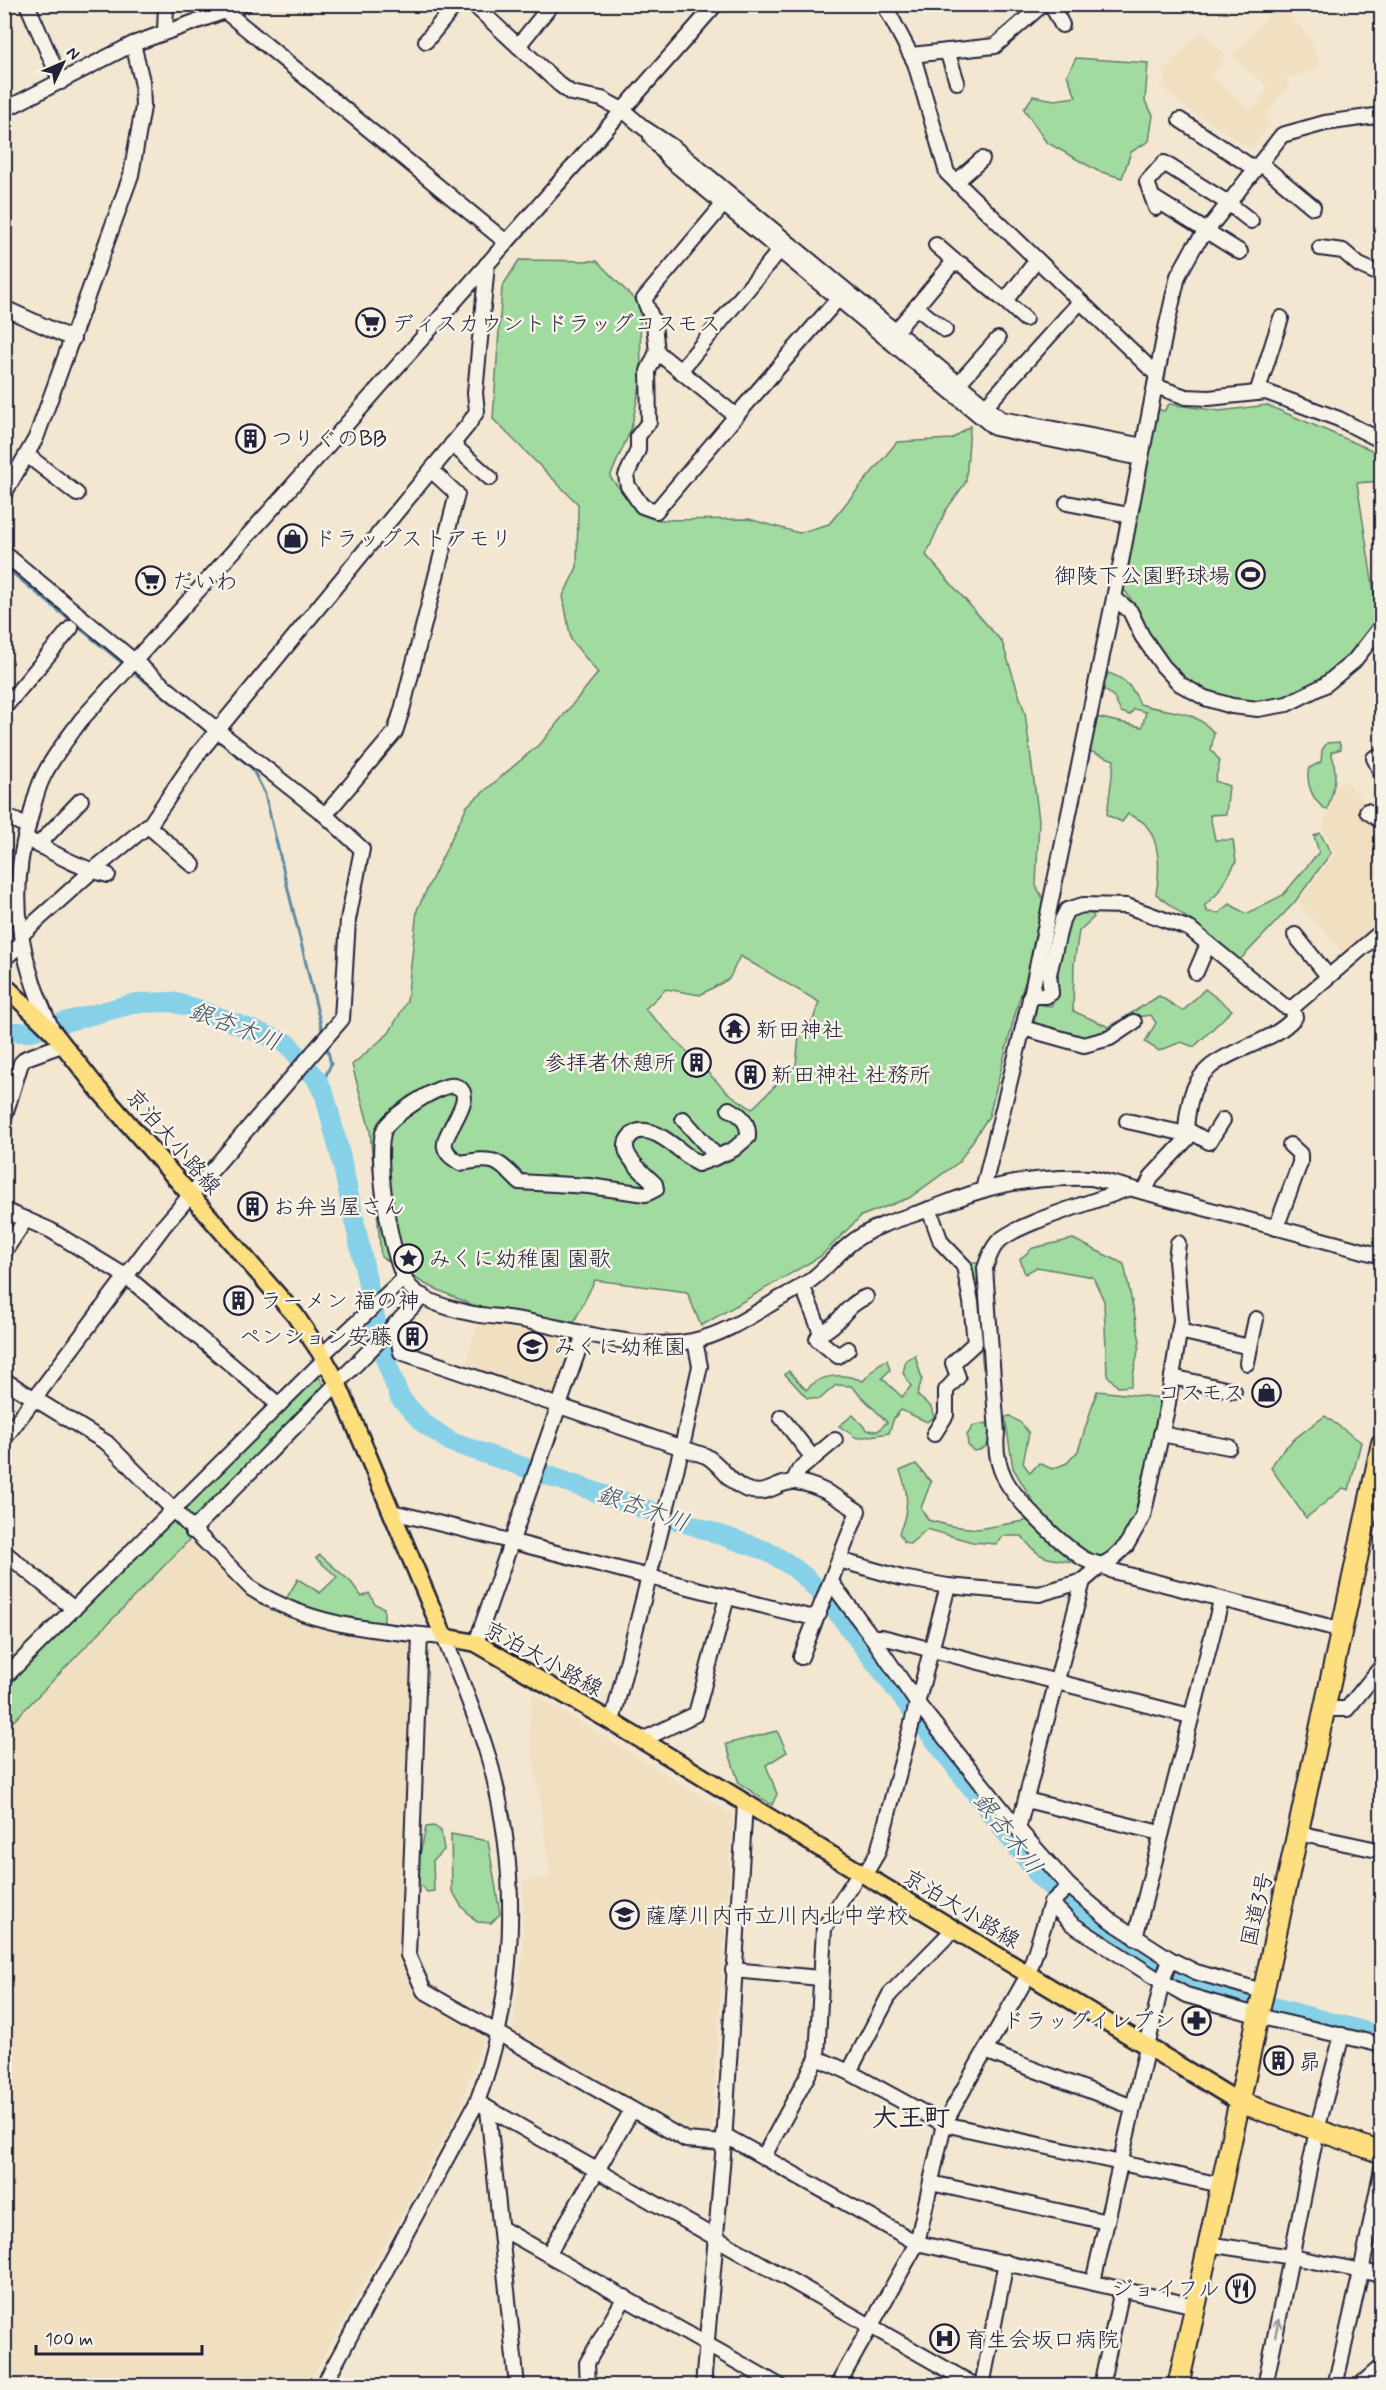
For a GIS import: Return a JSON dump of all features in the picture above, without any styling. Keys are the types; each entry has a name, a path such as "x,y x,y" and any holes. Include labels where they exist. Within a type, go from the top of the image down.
{"highway":[{"name":"国道3号","path":"1178,2385 1382,1443"},
{"path":"1239,2102 1382,2152"}],"main road":[{"name":"京泊大小路線","path":"4,985 41,1017 98,1089 295,1316 337,1382 444,1637 476,1642 1239,2102"}],"street":[{"path":"27,4 61,82"},
{"path":"165,32 166,4"},
{"path":"4,110 133,44 245,4"},
{"path":"426,41 456,4"},
{"path":"473,4 571,93 602,99 624,111 644,128 674,147 1001,419 1141,452"},
{"path":"518,46 552,4"},
{"path":"41,1017 21,939 17,890 33,802 60,748 81,720 309,467 717,4"},
{"path":"884,4 911,55 947,173 1080,302 1156,380 1186,397 1209,398 1266,392 1339,419 1382,441"},
{"path":"911,55 995,46 1043,4"},
{"path":"1051,4 1062,25"},
{"path":"226,12 506,242"},
{"path":"4,495 36,438 131,175 143,107 142,81 133,44"},
{"path":"946,51 957,82"},
{"path":"983,1190 1030,996 1114,598 1141,452 1178,276 1194,247 1282,135 1325,123 1382,115"},
{"path":"1180,120 1257,166 1313,207"},
{"path":"644,128 670,160 995,428 1141,452"},
{"path":"956,182 982,159"},
{"path":"1240,252 1154,202 1147,182 1164,163 1228,203 1251,221"},
{"path":"723,205 644,299 654,324 657,352 648,371 649,422 638,436 638,450 626,476 628,486 642,506 656,511 837,300"},
{"path":"936,245 1024,319"},
{"path":"1320,248 1343,251 1359,265 1375,272 1382,270"},
{"path":"680,371 779,251"},
{"path":"1005,301 1037,260"},
{"path":"4,959 21,939 92,871 148,826 213,736 477,411 475,393 487,264"},
{"path":"895,332 951,265 958,264"},
{"path":"986,407 1080,302"},
{"path":"916,307 945,330"},
{"path":"4,308 73,339"},
{"path":"1257,393 1281,318"},
{"path":"958,384 998,339"},
{"path":"657,352 736,417"},
{"path":"452,444 490,478"},
{"path":"27,455 77,494"},
{"path":"325,815 395,732 402,710 457,494 431,470"},
{"path":"1066,503 1129,515"},
{"path":"4,553 135,660 213,736 325,815 362,849 348,920 342,1020 163,1227 128,1277 4,1439"},
{"path":"1114,598 1131,611 1162,666 1180,684 1205,698 1232,706 1258,709 1287,704 1325,686 1354,662 1382,625"},
{"path":"4,708 71,628"},
{"path":"1374,759 1382,774"},
{"path":"38,845 81,800"},
{"path":"1367,812 1382,822"},
{"path":"4,815 26,832 38,845 92,871 108,875"},
{"path":"148,826 193,865"},
{"path":"1030,996 1046,996 1051,993 1049,974 1062,921 1067,910 1076,906 1127,906 1190,929 1284,1006 1292,1008"},
{"path":"1292,1008 1382,931"},
{"path":"1295,935 1328,976"},
{"path":"1196,972 1208,944"},
{"path":"1144,1192 1152,1176 1186,1139 1191,1094 1200,1075 1213,1063 1285,1029 1295,1017 1292,1008"},
{"path":"1023,1028 1084,1045 1110,1038 1134,1022"},
{"path":"4,1118 21,1063 58,1038"},
{"path":"729,1109 742,1118 749,1128 748,1137 734,1149 698,1164 657,1134 644,1130 635,1132 627,1140 624,1147 627,1156 655,1184 656,1189 646,1194 589,1186 519,1182 503,1166 488,1159 460,1163 450,1156 445,1140 464,1102 460,1088 446,1085 386,1126 381,1143 393,1250 403,1279 413,1290 423,1296 473,1314 525,1320 584,1334 656,1344 695,1341 729,1328 802,1285 855,1239 887,1222 983,1190 1058,1177 1092,1178 1382,1256"},
{"path":"683,1119 717,1157"},
{"path":"1127,1121 1186,1131 1209,1142 1223,1120"},
{"path":"1276,1228 1300,1163 1300,1154 1290,1145"},
{"path":"1129,1188 1104,1199 1018,1228 998,1241 992,1250 985,1268 997,1433 995,1445 1004,1477 1019,1498 1068,1547 1087,1560 1113,1571 1221,1601 1342,1629"},
{"path":"929,1209 941,1242 964,1266 971,1302 975,1343 953,1363 958,1377 946,1390 946,1415 934,1434"},
{"path":"4,1210 50,1230 128,1277 279,1405"},
{"path":"4,1252 26,1219"},
{"path":"840,1560 902,1578 948,1586 1039,1594 1083,1581 1126,1546 1139,1524 1172,1377 1180,1310 1176,1260 1178,1243"},
{"path":"4,1678 403,1279"},
{"path":"802,1285 821,1333"},
{"path":"192,1531 423,1296"},
{"path":"848,1349 838,1356 817,1340 821,1333 830,1329 851,1304 866,1297"},
{"path":"1247,1363 1256,1318"},
{"path":"394,1325 401,1352 682,1447 716,1462 733,1482 747,1489 760,1492 793,1482 829,1492 858,1511 801,1657"},
{"path":"1179,1331 1250,1347"},
{"path":"476,1642 584,1334"},
{"path":"612,1722 661,1522 682,1447 700,1366 695,1341"},
{"path":"1172,1377 1234,1391"},
{"path":"4,1380 107,1443 252,1589 273,1603 333,1623 444,1637 486,1752 503,1826 510,1910 507,1966 482,2106 323,2385"},
{"path":"781,1417 813,1458"},
{"path":"1161,1434 1230,1447"},
{"path":"793,1482 799,1470 835,1440"},
{"path":"392,1512 511,1540 810,1617 820,1610"},
{"path":"4,1552 75,1609"},
{"path":"1018,1829 1083,1581"},
{"path":"830,1584 872,1637 916,1706 1068,1887 1135,1938 1169,1960 1260,2003 1341,2035 1382,2045"},
{"path":"764,2156 817,2058 824,1928 878,1852 948,1586"},
{"path":"642,1740 696,1714 727,1597"},
{"path":"1135,1938 1221,1601"},
{"path":"420,1635 408,1955 424,1991 686,2140 724,2139 764,2156 917,2243 1195,2306"},
{"path":"872,1637 882,1637 1190,1716"},
{"path":"1324,1709 1347,1709 1382,1666"},
{"path":"1026,1800 1160,1833"},
{"path":"703,2385 724,2139 745,1803"},
{"path":"1298,1833 1382,1851"},
{"path":"837,2385 917,2243 944,2124 1028,1975 1052,1902 1068,1887"},
{"path":"1052,1902 1072,1924 1193,1997 1260,2003"},
{"path":"849,2072 890,1994 954,1929"},
{"path":"1094,2282 1146,2046 1162,1979 1169,1960"},
{"path":"733,1970 820,1978"},
{"path":"1265,2385 1317,2130 1341,2035"},
{"path":"985,2052 1132,2108"},
{"path":"817,2058 849,2072 944,2124 1221,2185"},
{"path":"482,2106 976,2385"},
{"path":"482,2106 501,2228 517,2385"},
{"path":"549,2253 632,2110"},
{"path":"1335,2385 1382,2168"},
{"path":"931,2183 1107,2222"},
{"path":"501,2228 780,2385"},
{"path":"1208,2244 1292,2257 1382,2275"},
{"path":"982,2385 1006,2262"},
{"path":"1101,2385 1122,2289"},
{"path":"588,2385 586,2363 625,2297"},
{"path":"1359,2385 1382,2366"}],"shaded area":[{"path":"1277,5 1280,5 1310,37 1321,65 1304,74 1286,77 1289,85 1264,118 1271,125 1250,148 1180,104 1160,86 1167,78 1161,72 1201,30 1227,56 1211,75 1251,110 1269,88 1232,56"},
{"path":"1344,780 1381,818 1381,924 1345,955 1298,902 1335,853 1323,830 1337,785"},
{"path":"479,1320 569,1336 573,1340 554,1396 550,1398 464,1369"},
{"path":"192,1539 248,1595 275,1612 325,1628 399,1639 400,1642 414,1645 404,1955 421,1993 485,2034 460,2108 308,2385 5,2385 4,1733"},
{"name":"薩摩川内市立川内北中学校","path":"532,1693 733,1815 711,2136 689,2137 512,2036 523,1950 523,1881 551,1877 529,1729"}],"green space":[{"path":"1076,58 1148,63 1145,101 1153,115 1149,141 1131,152 1122,178 1098,171 1046,142 1024,109 1033,96 1055,100 1076,97 1067,75"},
{"path":"519,260 597,261 640,305 641,381 631,429 610,477 638,511 659,520 749,519 799,533 829,524 897,442 952,439 970,426 966,482 946,510 926,555 1002,642 1025,713 1039,820 1036,885 1049,911 1018,1003 989,1116 959,1162 909,1198 861,1216 821,1256 701,1326 687,1292 595,1280 574,1322 472,1305 425,1284 381,1257 370,1130 352,1065 389,1033 407,1001 417,910 467,806 542,742 598,673 571,640 563,596 577,567 578,504 493,419 502,287","holes":["740,956 819,1002 813,1020 799,1037 796,1065 752,1109 727,1092 645,1009 666,989 700,995 729,979"]},
{"path":"1169,404 1220,411 1267,405 1381,454 1381,481 1357,483 1378,619 1347,660 1322,682 1284,697 1265,701 1247,702 1213,694 1197,686 1166,660 1154,644 1136,607 1124,590 1158,409 1164,411"},
{"path":"1108,673 1128,684 1140,704 1189,715 1206,725 1214,733 1211,750 1220,761 1215,781 1229,786 1226,814 1210,815 1215,840 1233,840 1236,862 1217,894 1204,906 1208,912 1219,913 1230,904 1246,914 1283,895 1319,852 1314,836 1320,833 1331,853 1294,903 1238,962 1156,894 1157,848 1145,824 1128,814 1122,822 1107,815 1114,760 1089,751 1096,717 1142,727 1146,712 1134,709 1130,715 1121,712 1113,696 1102,688"},
{"path":"1339,742 1341,749 1331,752 1335,767 1335,781 1327,810 1311,792 1308,780 1309,768 1321,762 1322,750 1327,743"},
{"path":"1090,910 1094,917 1079,931 1074,964 1073,1011 1109,1027 1159,996 1183,1011 1205,989 1232,1010 1194,1047 1181,1042 1159,1051 1145,1042 1156,1023 1151,1015 1137,1017 1110,1032 1084,1040 1034,1025 1037,1004 1051,1006 1056,994 1061,943 1068,919 1078,912"},
{"path":"1073,1239 1124,1264 1140,1341 1131,1386 1118,1387 1107,1375 1104,1301 1093,1277 1037,1267 1025,1274 1020,1259 1033,1248"},
{"path":"967,1263 979,1263 987,1370 983,1369 979,1327"},
{"path":"915,1355 922,1379 917,1395 931,1407 934,1417 927,1422 901,1410 894,1418 889,1433 857,1438 839,1426 853,1415 867,1430 878,1431 887,1422 851,1386 836,1385 820,1399 807,1398 785,1374 789,1371 806,1390 818,1380 833,1376 863,1381 879,1364 887,1360 890,1370 882,1378 902,1397 911,1386 903,1373 906,1360"},
{"path":"317,1373 326,1389 192,1523 182,1513 182,1508"},
{"path":"1097,1391 1162,1398 1131,1529 1109,1557 1085,1567 1045,1557 1030,1547 1022,1536 1003,1536 996,1544 972,1542 927,1529 910,1544 904,1542 899,1533 905,1517 906,1494 900,1471 916,1464 931,1482 921,1508 928,1520 951,1526 978,1529 1030,1520 1035,1505 1013,1468 1005,1417 1010,1416 1022,1424 1029,1433 1023,1463 1030,1473 1039,1463 1052,1469 1067,1463 1078,1451"},
{"path":"1325,1416 1361,1442 1349,1490 1343,1488 1306,1518 1271,1468 1287,1446"},
{"path":"985,1423 991,1427 990,1440 983,1449 974,1451 968,1446 967,1435 973,1426"},
{"path":"174,1519 192,1537 5,1730 5,1683"},
{"path":"320,1555 351,1582 362,1597 369,1593 375,1604 384,1608 384,1626 312,1611 286,1599 298,1579 320,1593 337,1577 316,1558"},
{"path":"777,1731 787,1752 766,1765 777,1794 772,1805 739,1783 726,1744"},
{"path":"434,1826 441,1831 444,1850 433,1860 434,1891 427,1892 418,1883 419,1859 426,1827"},
{"path":"451,1834 488,1841 500,1914 491,1923 477,1922 462,1907 452,1891"}],"waterway":[{"path":"4,566 126,666"},
{"path":"131,670 210,734"},
{"path":"215,738 252,768 265,794 323,1034"},
{"name":"銀杏木川","path":"4,1032 27,1032 136,1003 172,1002 198,1009 287,1043 316,1078 325,1096 341,1158 382,1350 400,1398 423,1423 451,1442 764,1550 786,1562 812,1584 836,1611 1040,1877 1095,1926 1182,1979 1247,2000 1382,2036"},
{"path":"325,1096 321,1087 331,1064 326,1043"}],"place":[{"name":"ディスカウントドラッグコスモス","path":"371,323"},
{"name":"つりぐのBB","path":"250,438"},
{"name":"ドラッグストアモリ","path":"293,538"},
{"name":"御陵下公園野球場","path":"1251,575"},
{"name":"だいわ","path":"151,581"},
{"name":"新田神社","path":"735,1029"},
{"name":"参拝者休憩所","path":"697,1062"},
{"name":"新田神社 社務所","path":"750,1074"},
{"name":"お弁当屋さん","path":"252,1206"},
{"name":"みくに幼稚園 園歌","path":"408,1258"},
{"name":"ラーメン 福の神","path":"239,1300"},
{"name":"ペンション安藤","path":"413,1336"},
{"name":"みくに幼稚園","path":"533,1346"},
{"name":"コスモス","path":"1266,1392"},
{"name":"薩摩川内市立川内北中学校","path":"624,1915"},
{"name":"ドラッグイレブン","path":"1197,2020"},
{"name":"昴","path":"1278,2061"},
{"name":"ジョイフル","path":"1241,2288"},
{"name":"育生会坂口病院","path":"944,2339"}],"district":[{"name":"大王町","path":"911,2117"}]}
